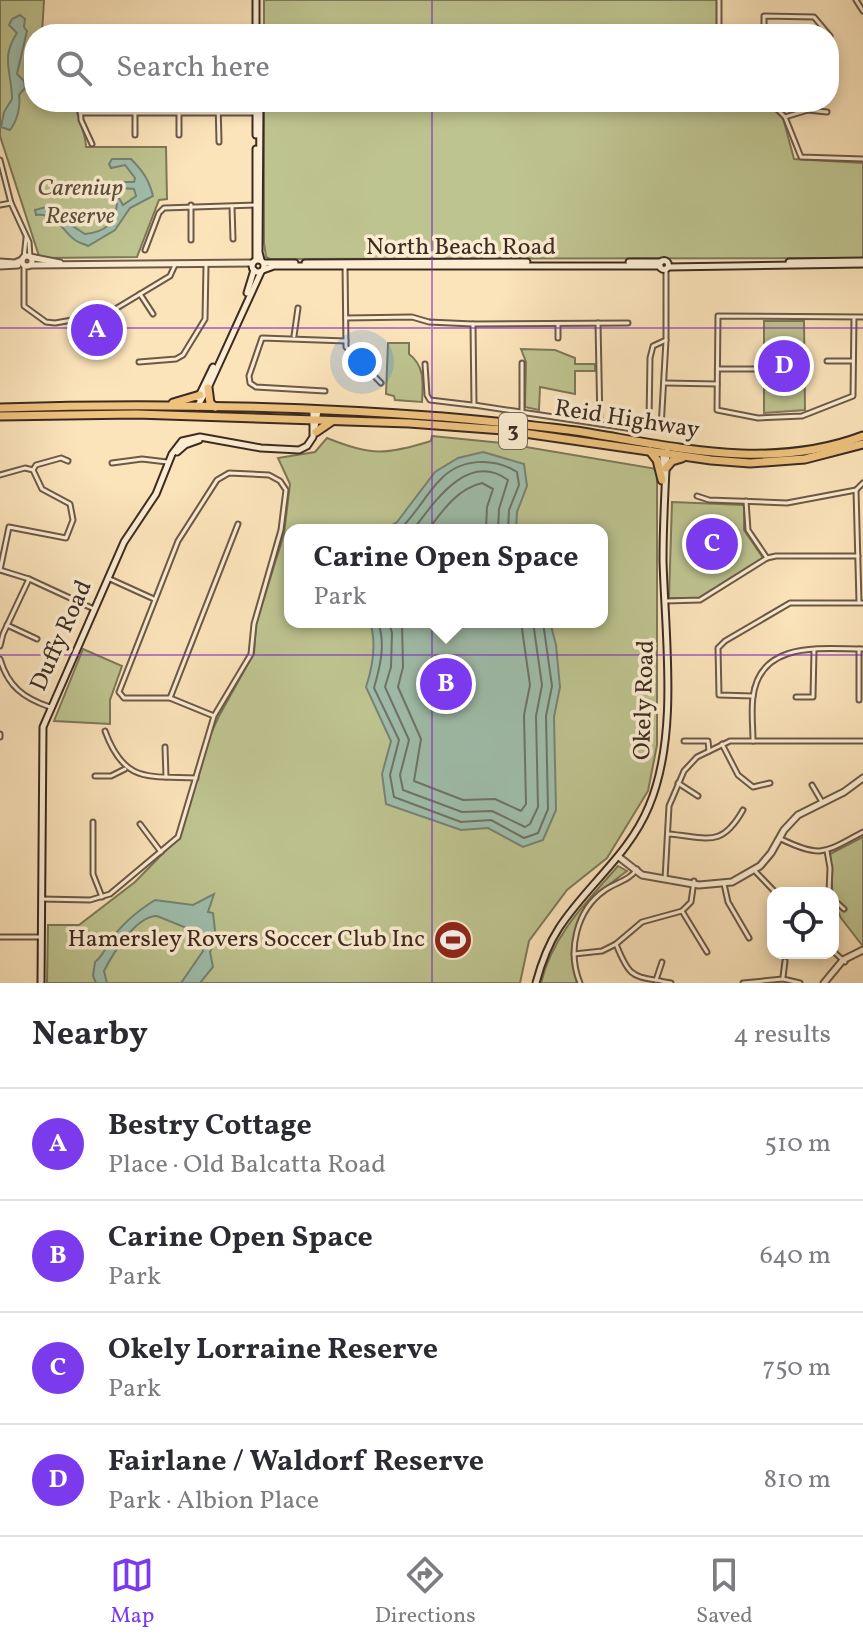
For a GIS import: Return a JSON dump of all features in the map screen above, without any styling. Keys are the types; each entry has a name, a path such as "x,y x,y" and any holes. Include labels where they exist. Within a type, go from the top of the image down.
{"highway":[{"path":"208,388 210,403 215,407"},
{"path":"151,405 176,403 200,395"},
{"name":"Reid Highway","path":"0,408 151,405 497,422 666,450 761,456 819,449 863,436"},
{"path":"183,415 197,407 198,412 206,416"},
{"name":"Reid Highway","path":"0,416 315,415 334,420 503,430 650,451 666,450 688,457 735,462 785,462 831,454 863,444"},
{"path":"315,434 334,420"},
{"path":"650,451 657,460 663,483"},
{"path":"666,468 672,461 688,457"}],"main road":[{"path":"257,0 258,24"},
{"path":"197,407 208,388 258,266 258,113"},
{"name":"North Beach Road","path":"0,264 27,261 258,266 863,263"},
{"path":"197,407 258,266"},
{"path":"315,415 315,434"},
{"name":"Duffy Road","path":"41,983 44,721 128,534 156,494 172,454 182,441 194,437 291,451 303,449 315,434"},
{"name":"Okely Road","path":"663,483 666,450"},
{"name":"Okely Road","path":"534,983 549,945 565,919 620,856 647,811 664,760 667,714 663,483 666,450"},
{"path":"620,856 636,870 694,883 724,883 754,869 798,812 862,777"},
{"path":"825,983 844,961 863,951"}],"street":[{"path":"719,0 719,24"},
{"path":"856,0 863,11"},
{"path":"764,24 764,16 814,17 820,24"},
{"path":"780,112 785,117 801,157 863,159"},
{"path":"785,117 801,112"},
{"path":"92,144 80,113 258,113"},
{"path":"135,113 135,135"},
{"path":"179,113 179,135"},
{"path":"218,113 219,142"},
{"path":"0,160 11,203 26,238 24,306 46,322 107,314 170,276 175,265"},
{"path":"0,205 11,203"},
{"path":"191,205 191,240"},
{"path":"232,205 233,239"},
{"path":"145,250 159,213 164,208 257,205"},
{"path":"139,362 176,359 183,355 205,319 206,265"},
{"path":"345,265 346,347 381,383"},
{"path":"661,428 666,340 664,266"},
{"path":"140,294 153,314"},
{"path":"294,338 298,308"},
{"path":"854,317 853,396 802,416 758,418 717,410 718,316 863,317"},
{"path":"346,318 412,317 429,322 473,324 628,323"},
{"path":"598,323 600,424"},
{"path":"473,324 474,405"},
{"path":"558,324 558,338"},
{"path":"325,391 256,387 250,383 249,376 262,338 346,341"},
{"path":"425,364 430,400 640,430 646,428 649,421 653,346 666,340"},
{"path":"827,361 853,361"},
{"path":"522,363 522,411"},
{"path":"717,369 758,369"},
{"path":"664,383 717,384"},
{"path":"33,470 36,465 61,458 68,461"},
{"path":"112,463 151,459 169,463"},
{"path":"0,475 25,468 33,470"},
{"path":"33,470 42,489 70,504 73,520 66,538 9,527 0,570 29,579 94,609"},
{"path":"41,899 102,897 129,880 178,837 214,716 251,654 254,624 281,530 286,490 280,481 269,475 229,473 217,480 178,541 119,692 124,698 170,698 214,716"},
{"path":"697,496 709,500 787,503 856,490 863,483"},
{"path":"753,696 719,695 718,648 725,641 790,603 861,603 856,490"},
{"path":"746,501 748,530 767,558"},
{"path":"170,698 238,524"},
{"path":"665,601 700,600 767,558 858,556"},
{"path":"107,578 154,599"},
{"path":"0,646 29,579"},
{"path":"7,625 37,639"},
{"path":"796,697 813,697 814,649"},
{"path":"753,741 753,696 757,682 775,659 790,652 861,649 859,700"},
{"path":"0,659 6,677 14,688 32,701 50,707"},
{"path":"105,731 111,749 126,768 136,774 196,778"},
{"path":"684,741 708,741 709,751"},
{"path":"665,877 669,806 684,771 697,757 730,741 863,741"},
{"path":"722,744 743,782 753,787 770,783"},
{"path":"165,747 166,777"},
{"path":"95,776 111,776 126,768"},
{"path":"678,783 698,796"},
{"path":"812,785 821,801"},
{"path":"668,834 720,837 733,828 743,810"},
{"path":"93,822 93,874 102,897"},
{"path":"140,824 161,852"},
{"path":"778,838 807,852 827,851 863,832"},
{"path":"827,851 829,887"},
{"path":"754,869 770,887"},
{"path":"580,983 574,954 580,922 590,905 605,890 630,878 636,870"},
{"path":"574,954 602,951 616,944 642,922 682,911 691,902 694,883"},
{"path":"724,883 728,902 749,938"},
{"path":"839,904 844,909"},
{"path":"682,911 707,952"},
{"path":"0,937 41,937"},
{"path":"616,944 627,969 641,978 671,983"},
{"path":"839,956 844,961"},
{"path":"783,979 785,961"},
{"path":"656,980 662,962"},
{"path":"743,983 783,979 800,983"}],"green space":[{"name":"Careniup Reserve","path":"0,0 44,0 43,24 24,24 24,112 78,112 86,147 166,147 167,199 159,200 137,257 39,256 0,136"},
{"path":"264,0 717,0 717,24 264,24"},
{"path":"264,112 777,112 783,118 794,159 863,163 863,258 270,259 266,257"},
{"path":"764,321 804,321 805,410 764,413"},
{"path":"388,343 409,343 409,354 422,375 422,402 395,400 394,396 386,394"},
{"path":"521,349 555,350 575,358 575,364 595,364 595,371 575,371 575,394 540,387 539,410 525,407 526,362"},
{"path":"432,436 502,443 657,469 657,745 648,791 607,858 567,890 529,941 520,983 47,983 48,925 79,925 135,882 180,836 207,742 254,653 256,624 284,534 284,628 608,628 608,524 285,524 290,484 278,458 315,452 327,438 367,451 402,449 431,441"},
{"path":"672,502 744,505 744,530 763,558 699,598 669,598"},
{"path":"83,649 122,666 110,700 110,724 54,721"},
{"path":"863,837 863,945 839,914 839,887 832,887 830,854"},
{"path":"618,866 627,871 599,894 581,918 576,931 574,963 577,983 541,983 546,965 562,934"}],"water":[{"path":"20,15 25,19 24,44 17,74 24,81 24,89 19,95 18,113 10,130 1,127 4,112 12,99 8,58 17,33 9,25 12,19"},
{"path":"112,159 131,159 145,176 153,196 130,208 115,230 88,246 75,240 54,219 36,215 35,210 46,207 65,216 71,225 85,234 104,229 116,211 117,204 110,194 116,193 123,205 136,196 134,189 122,188 121,182 134,182 135,178 125,165 111,168 109,164"},
{"path":"483,452 524,464 527,486 517,512 516,524 394,524 435,472 458,458"},
{"path":"371,628 552,628 560,687 554,717 556,810 543,840 523,847 488,828 461,830 386,804 382,774 391,741 366,687 371,671"},
{"path":"214,894 208,912 213,913 216,939 210,952 213,967 200,983 181,983 203,951 199,933 157,916 133,929 104,971 107,983 96,983 93,976 95,962 119,929 143,908 155,900 193,905"}],"place":[{"name":"Bestry Cottage","path":"97,330"},
{"name":"Fairlane / Waldorf Reserve","path":"784,366"},
{"name":"Okely Lorraine Reserve","path":"712,544"},
{"name":"Carine Open Space","path":"446,684"},
{"name":"Hamersley Rovers Soccer Club Inc","path":"453,940"}]}
